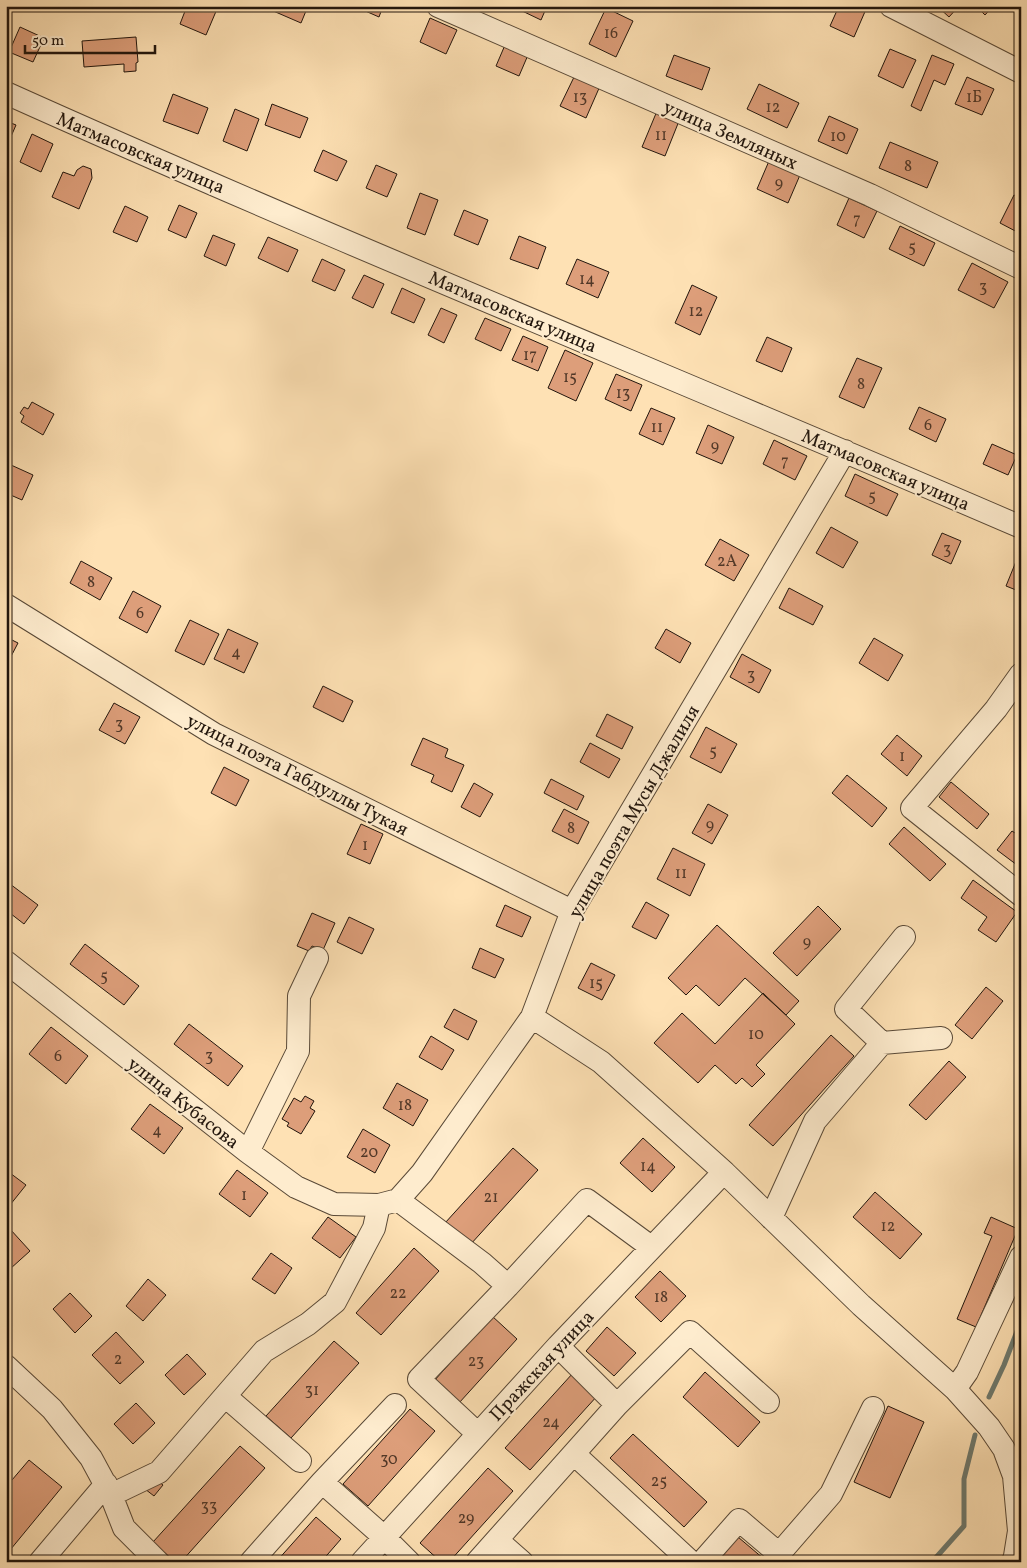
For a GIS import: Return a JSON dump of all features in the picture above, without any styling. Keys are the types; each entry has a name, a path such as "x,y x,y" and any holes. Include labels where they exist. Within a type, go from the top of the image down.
{"street":[{"name":"улица Земляных","path":"438,6 870,195 1021,268"},
{"path":"891,6 1021,72"},
{"name":"Матмасовская улица","path":"6,93 132,150 1021,527"},
{"name":"улица поэта Мусы Джалиля","path":"388,1203 422,1173 532,1017 572,912 844,451"},
{"name":"улица поэта Габдуллы Тукая","path":"6,605 214,734 572,912"},
{"path":"1021,674 996,709 912,808 1021,895"},
{"path":"882,1043 846,1009 904,937"},
{"path":"248,1152 298,1051 299,996 317,958"},
{"name":"улица Кубасова","path":"6,962 248,1152 296,1187 334,1204 388,1203"},
{"path":"532,1017 600,1062 724,1172 861,1305 954,1389 989,1427 1004,1449 1014,1476 1019,1531 1016,1558"},
{"path":"771,1218 815,1121 882,1043 941,1038"},
{"name":"Пражская улица","path":"362,1562 558,1346 724,1172"},
{"path":"478,1434 419,1379 587,1200 651,1247"},
{"path":"40,1562 108,1489 158,1472 264,1351 308,1324 335,1302 388,1203 482,1263 508,1286"},
{"path":"954,1389 967,1372 1021,1257"},
{"path":"477,1562 617,1405 690,1332 768,1402"},
{"path":"558,1346 617,1405"},
{"path":"6,1366 52,1409 91,1458 108,1489 124,1528 158,1562"},
{"path":"225,1396 300,1461"},
{"path":"251,1562 322,1482 396,1405"},
{"path":"702,1562 739,1520 780,1554 831,1494 873,1408"},
{"path":"574,1454 691,1562"},
{"path":"322,1482 409,1562"},
{"path":"496,1540 522,1562"}],"building":[{"path":"187,6 211,6 217,9 206,35 180,24"},
{"path":"273,6 308,6 301,23 271,10"},
{"path":"354,6 383,6 379,17"},
{"path":"519,6 547,6 541,20 518,9"},
{"path":"839,6 867,7 854,37 830,26"},
{"path":"937,6 959,6 949,17"},
{"path":"976,6 993,6 985,15"},
{"path":"606,8 633,21 616,57 589,44"},
{"path":"430,18 457,30 446,54 420,42"},
{"path":"20,27 44,38 33,62 9,52"},
{"path":"136,37 138,62 136,63 136,71 124,72 124,64 84,67 82,41"},
{"path":"505,45 528,55 519,76 496,66"},
{"path":"890,49 916,60 903,88 878,76"},
{"path":"674,55 710,68 702,90 666,76"},
{"path":"932,55 954,64 945,85 934,80 921,111 911,106"},
{"path":"575,75 600,86 586,118 560,106"},
{"path":"967,77 994,89 982,115 955,104"},
{"path":"759,84 799,103 787,128 747,109"},
{"path":"173,94 208,108 198,134 163,121"},
{"path":"272,104 308,118 300,138 265,125"},
{"path":"235,109 259,119 247,151 223,141"},
{"path":"657,111 679,121 665,156 642,147"},
{"path":"829,116 858,129 847,154 818,141"},
{"path":"6,121 16,125 6,148"},
{"path":"32,134 53,144 41,172 20,162"},
{"path":"890,142 938,162 927,188 879,168"},
{"path":"323,150 347,161 337,181 314,171"},
{"path":"769,161 800,175 788,203 757,189"},
{"path":"376,165 397,174 387,197 366,188"},
{"path":"83,166 91,169 92,178 79,209 52,197 63,172 74,176 77,170"},
{"path":"420,193 438,200 425,235 407,228"},
{"path":"1014,195 1021,198 1021,234 1000,223"},
{"path":"849,198 877,211 864,238 837,225"},
{"path":"179,205 197,213 186,238 168,230"},
{"path":"125,206 148,217 137,242 113,232"},
{"path":"464,210 488,220 478,245 454,235"},
{"path":"900,226 935,243 924,266 889,249"},
{"path":"213,235 235,244 226,266 204,256"},
{"path":"519,236 546,247 538,269 510,259"},
{"path":"268,237 298,250 288,272 258,258"},
{"path":"322,259 345,270 335,291 312,281"},
{"path":"577,259 609,272 598,298 566,284"},
{"path":"972,263 1008,282 994,308 958,290"},
{"path":"364,275 384,284 373,308 352,298"},
{"path":"692,285 717,297 700,335 675,323"},
{"path":"402,288 425,299 414,323 391,313"},
{"path":"441,308 457,315 444,343 428,335"},
{"path":"485,318 511,329 501,351 475,339"},
{"path":"523,336 548,347 538,371 512,360"},
{"path":"767,337 792,348 782,372 756,361"},
{"path":"565,350 593,363 576,401 548,388"},
{"path":"857,358 882,368 864,408 839,397"},
{"path":"616,374 642,385 631,411 605,399"},
{"path":"32,402 54,414 43,435 21,422 24,416 20,413 24,407 28,409"},
{"path":"919,407 946,419 936,442 909,429"},
{"path":"651,408 675,418 663,445 639,434"},
{"path":"708,425 734,437 722,464 696,453"},
{"path":"774,440 807,456 795,480 763,464"},
{"path":"992,444 1017,455 1008,475 983,464"},
{"path":"11,465 33,475 22,500 6,493 6,476"},
{"path":"855,474 898,494 887,516 845,496"},
{"path":"831,527 858,542 843,568 816,553"},
{"path":"942,533 961,541 951,564 932,555"},
{"path":"720,539 749,555 734,581 705,565"},
{"path":"1017,559 1021,560 1021,592 1006,586"},
{"path":"81,561 112,578 100,600 70,583"},
{"path":"789,588 823,606 813,625 779,608"},
{"path":"133,591 161,606 147,633 119,618"},
{"path":"190,620 219,634 204,665 175,651"},
{"path":"228,629 258,643 244,673 214,659"},
{"path":"666,629 691,643 680,663 655,648"},
{"path":"6,637 18,643 6,666"},
{"path":"874,638 903,655 888,681 859,663"},
{"path":"742,654 771,670 759,693 730,677"},
{"path":"323,686 353,701 343,722 313,707"},
{"path":"114,703 140,717 125,744 99,730"},
{"path":"607,714 633,727 622,749 596,736"},
{"path":"706,727 737,744 721,773 690,757"},
{"path":"897,735 922,756 907,776 881,754"},
{"path":"423,738 448,749 445,757 464,765 452,792 431,782 434,775 411,765"},
{"path":"590,743 620,759 609,778 580,762"},
{"path":"224,767 249,780 236,806 211,793"},
{"path":"847,775 887,808 872,827 832,793"},
{"path":"551,779 584,796 577,810 544,793"},
{"path":"951,782 989,814 977,829 939,797"},
{"path":"474,783 493,794 480,817 461,807"},
{"path":"708,804 728,815 712,844 692,833"},
{"path":"564,809 589,822 578,844 552,831"},
{"path":"361,824 383,834 370,864 347,854"},
{"path":"904,827 946,864 930,881 889,844"},
{"path":"1012,831 1021,837 1021,868 997,850"},
{"path":"673,848 705,864 690,896 657,879"},
{"path":"973,880 1017,912 996,942 978,930 987,917 961,898"},
{"path":"6,881 38,905 24,924 6,910"},
{"path":"646,902 669,915 656,939 632,927"},
{"path":"505,905 531,917 522,937 496,926"},
{"path":"818,906 841,929 797,976 773,953"},
{"path":"312,913 335,923 323,950 312,946 309,951 297,946"},
{"path":"349,917 374,929 362,954 337,942"},
{"path":"717,925 799,1001 786,1015 745,978 719,1006 696,985 686,995 668,978"},
{"path":"85,944 139,986 124,1005 70,964"},
{"path":"480,948 504,959 495,978 472,968"},
{"path":"591,963 615,975 602,1000 578,988"},
{"path":"986,987 1003,1001 972,1039 955,1025"},
{"path":"763,993 795,1024 756,1065 765,1074 752,1087 742,1078 736,1084 715,1065 698,1083 654,1043 682,1013 715,1044"},
{"path":"454,1009 477,1021 468,1040 444,1027"},
{"path":"189,1024 243,1066 228,1086 174,1044"},
{"path":"51,1027 88,1056 66,1084 29,1054"},
{"path":"831,1035 854,1056 773,1146 749,1125"},
{"path":"431,1036 454,1050 442,1070 419,1057"},
{"path":"949,1061 966,1077 926,1120 909,1105"},
{"path":"397,1083 428,1100 413,1126 383,1108"},
{"path":"305,1096 314,1101 310,1108 315,1111 301,1134 287,1126 289,1123 282,1119 294,1098 301,1102"},
{"path":"150,1104 183,1128 164,1154 131,1129"},
{"path":"363,1129 390,1145 375,1173 347,1157"},
{"path":"643,1138 675,1167 652,1192 620,1163"},
{"path":"513,1148 538,1170 470,1245 445,1223"},
{"path":"6,1170 26,1185 10,1205 6,1203"},
{"path":"237,1170 268,1193 250,1217 219,1194"},
{"path":"875,1192 922,1234 900,1259 853,1217"},
{"path":"328,1217 356,1237 340,1258 312,1238"},
{"path":"991,1217 1018,1229 976,1327 957,1319 992,1236 984,1233"},
{"path":"10,1229 30,1251 10,1269 6,1265 6,1233"},
{"path":"414,1248 439,1271 381,1335 356,1313"},
{"path":"271,1253 292,1268 275,1294 252,1279"},
{"path":"660,1271 686,1296 661,1322 635,1297"},
{"path":"148,1279 166,1295 143,1321 126,1306"},
{"path":"70,1293 92,1316 75,1333 53,1309"},
{"path":"492,1316 517,1339 459,1403 434,1381"},
{"path":"607,1327 636,1353 614,1376 586,1351"},
{"path":"116,1332 144,1362 120,1384 92,1355"},
{"path":"334,1341 359,1363 291,1438 266,1416"},
{"path":"187,1354 206,1374 184,1395 165,1375"},
{"path":"705,1372 760,1422 738,1447 683,1397"},
{"path":"573,1373 598,1395 530,1470 505,1448"},
{"path":"136,1403 155,1423 133,1444 114,1424"},
{"path":"888,1406 924,1422 890,1498 854,1482"},
{"path":"410,1409 435,1431 368,1506 343,1484"},
{"path":"633,1434 707,1502 684,1527 610,1458"},
{"path":"240,1446 265,1468 181,1562 175,1562 153,1542"},
{"path":"29,1460 62,1487 6,1555 6,1487"},
{"path":"488,1468 513,1491 449,1562 441,1562 420,1543"},
{"path":"154,1478 163,1485 154,1496 145,1489"},
{"path":"316,1517 341,1539 321,1562 276,1562"},
{"path":"738,1537 764,1559 761,1562 717,1562"}],"waterway":[{"path":"989,1397 1021,1321"},
{"path":"932,1562 964,1526 964,1479 975,1435"}]}
